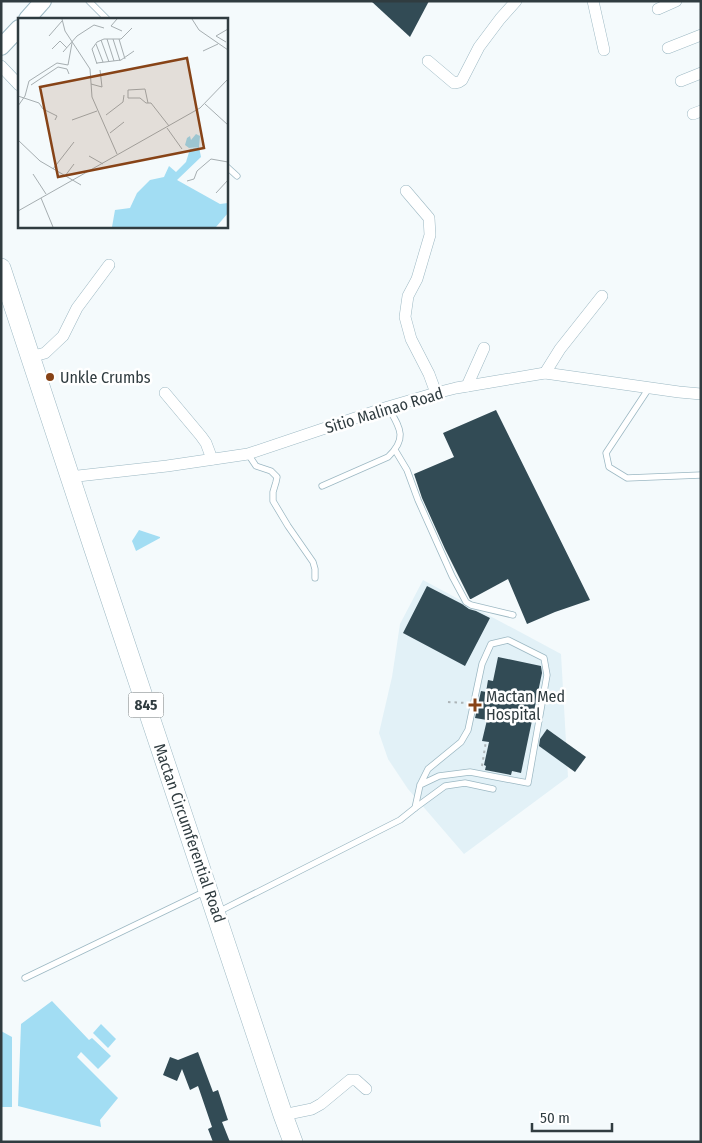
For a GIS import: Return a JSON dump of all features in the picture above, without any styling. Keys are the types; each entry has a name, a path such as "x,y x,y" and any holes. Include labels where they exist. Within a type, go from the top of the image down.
{"main road":[{"name":"Mactan Circumferential Road","path":"1,268 69,477 293,1142"}],"street":[{"path":"28,18 43,1"},
{"path":"428,62 454,83 460,82 479,47 516,1"},
{"path":"593,1 604,50"},
{"path":"658,9 674,2"},
{"path":"1,47 18,29"},
{"path":"668,48 701,35"},
{"path":"1,66 18,84"},
{"path":"681,81 701,73"},
{"path":"406,191 429,218 430,235 417,279 408,296 405,317 411,339 429,374 436,394"},
{"path":"30,357 45,352 63,336 77,308 109,265"},
{"path":"545,373 560,349 602,296"},
{"path":"467,386 484,348"},
{"name":"Sitio Malinao Road","path":"69,477 168,466 248,454 388,407 467,386 545,373 701,394"},
{"path":"165,393 206,443 212,459"},
{"path":"283,1115 312,1109 350,1080 356,1080 366,1088"}],"lane":[{"path":"89,1 106,18"},
{"path":"228,168 237,176"},
{"path":"649,388 606,453 609,467 627,478 701,475"},
{"path":"322,486 388,457 395,450 400,442 401,433 399,425 388,407"},
{"path":"395,450 407,470 418,500 452,576 466,602 471,605 513,615"},
{"path":"248,454 256,466 271,471 277,477 273,501 313,562 315,578"},
{"path":"415,808 420,786 428,769 461,742 468,730 482,664 491,644 508,640 544,658 547,675 528,783 470,772 438,776 420,786"},
{"path":"216,913 400,820 445,786 465,783 493,789"},
{"path":"25,978 209,890"}],"path":[{"path":"448,702 465,703"},
{"path":"481,768 486,741"}],"shaded area":[{"name":"Mactan Med Hospital","path":"423,580 561,654 568,777 464,854 408,789 388,759 379,733 392,677 400,624"}],"water":[{"path":"139,530 160,538 136,551 132,541"},
{"path":"52,1001 89,1040 92,1038 111,1056 98,1069 81,1052 77,1057 118,1098 100,1120 101,1127 18,1106 21,1024"},
{"path":"101,1024 116,1039 108,1048 93,1033"},
{"path":"1,1031 12,1037 12,1107 1,1107"}],"building":[{"path":"371,1 429,1 410,37"},
{"path":"496,410 590,600 527,624 508,579 470,599 422,498 414,474 454,457 443,433"},
{"path":"427,586 490,618 465,666 403,633"},
{"path":"498,657 541,666 542,673 521,773 512,771 511,775 485,770 486,766 484,765 489,742 482,741 487,720 475,718 481,691 486,692 488,680 493,681"},
{"path":"547,729 586,757 575,772 539,746 540,739"},
{"path":"198,1052 213,1092 218,1090 228,1120 222,1122 230,1142 213,1142 208,1129 212,1127 198,1086 190,1090 182,1069 177,1081 163,1075 170,1057 178,1060"}],"place":[{"name":"Unkle Crumbs","path":"50,377"},
{"name":"Mactan Med Hospital","path":"475,705"}]}
